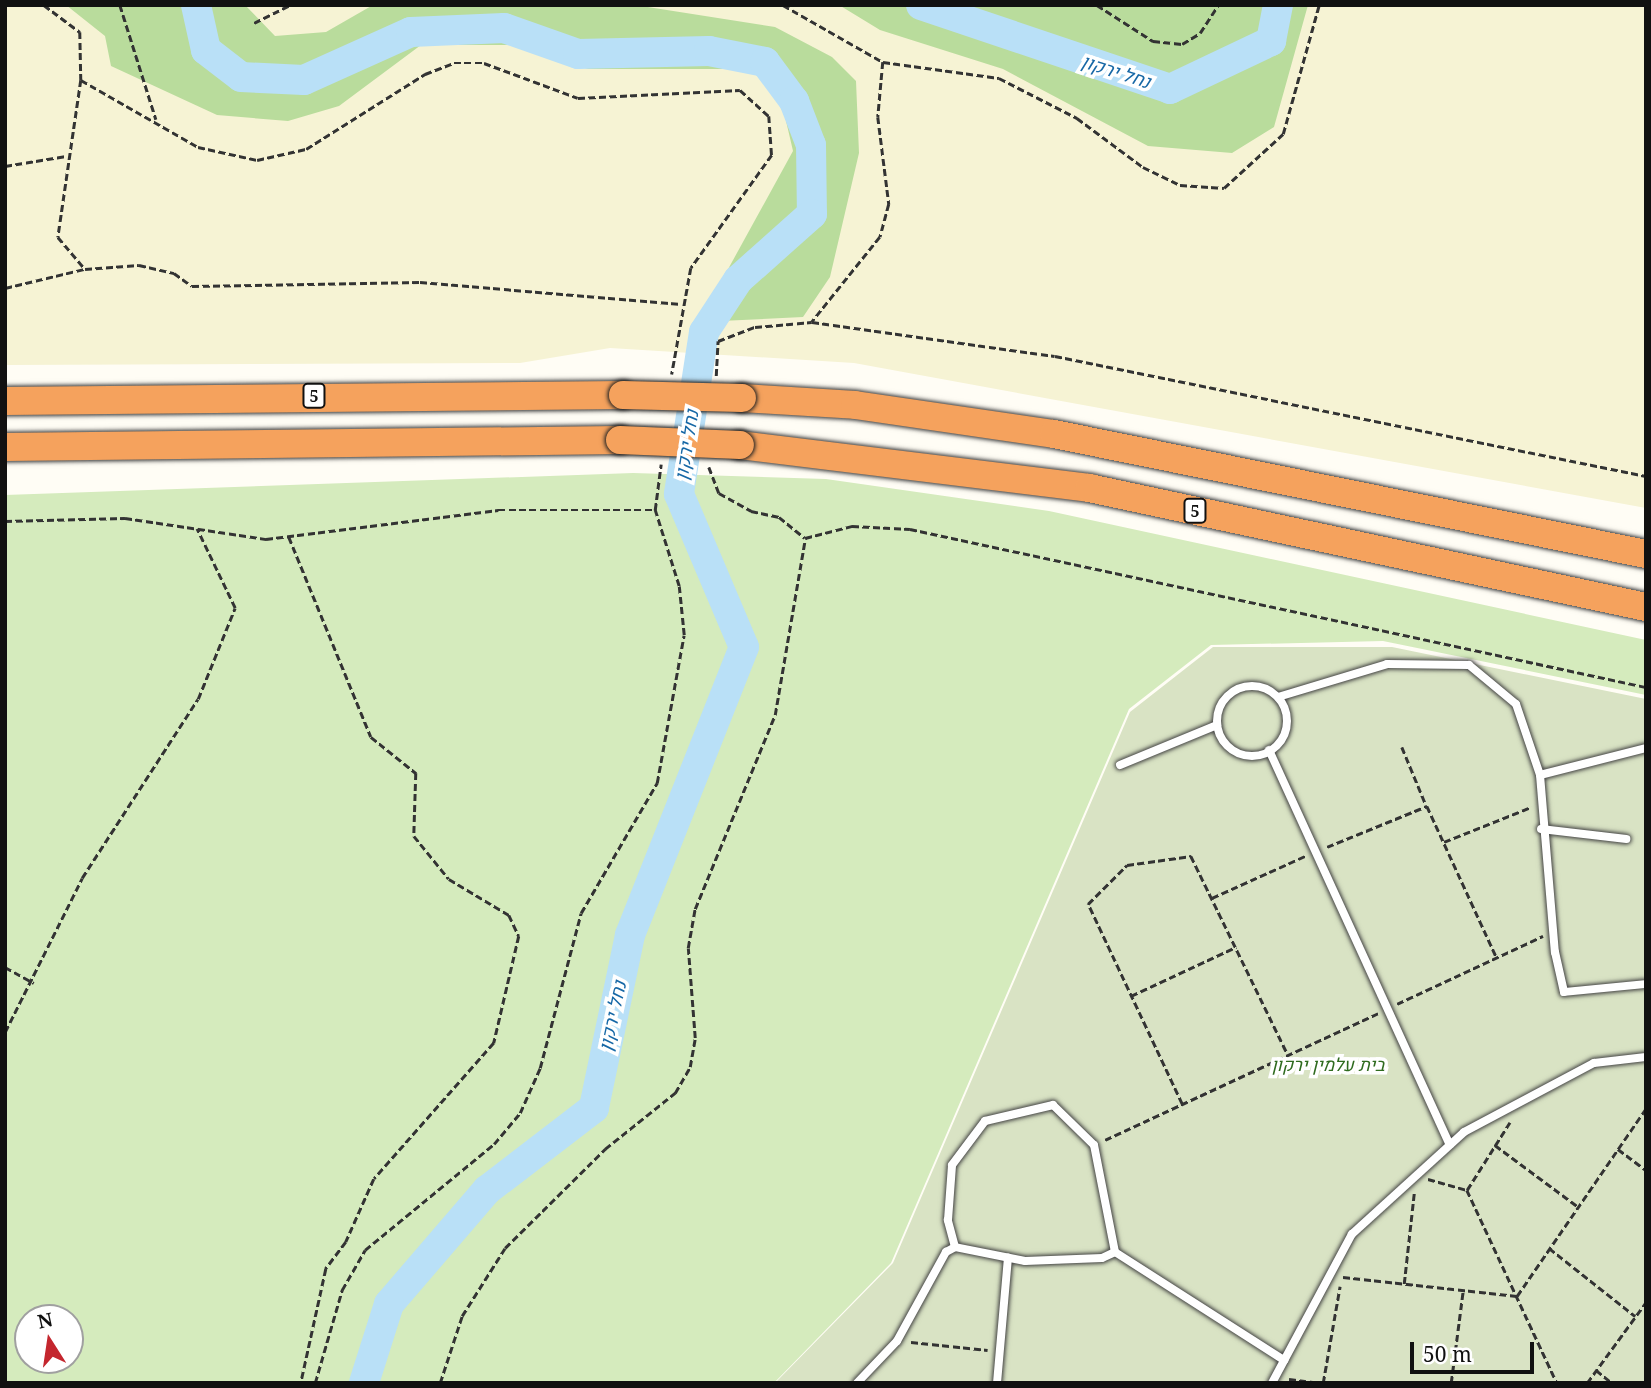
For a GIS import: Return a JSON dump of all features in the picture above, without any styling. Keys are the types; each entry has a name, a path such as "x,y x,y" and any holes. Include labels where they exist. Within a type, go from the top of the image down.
{"highway":[{"name":"5","path":"5,401 623,395 742,398 855,405 1054,433 1646,554"},
{"name":"5","path":"5,447 620,440 740,445 1090,488 1646,607"}],"lane":[{"path":"1278,697 1387,664 1469,665 1516,704 1540,775 1538,804 1552,932 1564,992 1646,984"},
{"path":"1257,686 1278,697 1287,720 1269,751 1231,750 1217,725 1218,710 1234,691 1257,686"},
{"path":"1120,765 1217,725"},
{"path":"1540,775 1646,748"},
{"path":"1269,751 1450,1145"},
{"path":"1541,829 1626,839"},
{"path":"1273,1380 1352,1234 1450,1145 1528,1094 1594,1063 1646,1057"},
{"path":"955,1247 948,1220 952,1165 985,1121 1053,1105 1094,1145 1115,1252 1284,1360"},
{"path":"857,1383 897,1340 946,1252 955,1247 1008,1257 1102,1258 1115,1252"},
{"path":"998,1383 1008,1257"}],"path":[{"path":"44,5 80,32 82,80 66,156 58,237 85,269"},
{"path":"120,5 156,119"},
{"path":"254,23 290,5"},
{"path":"783,5 883,62 999,78 1077,118 1143,167 1180,185 1224,188 1283,134 1318,5"},
{"path":"1097,5 1153,41 1182,44 1200,33 1218,5"},
{"path":"811,322 880,237 889,204 878,117 883,62"},
{"path":"5,288 85,269 139,265 174,273 192,286 420,282 681,304 691,268 772,155 774,135 763,108 740,90 578,98 484,63 454,63 425,74 368,115 287,156 227,158 82,80"},
{"path":"5,166 66,156"},
{"path":"718,341 755,327 811,322 1055,356 1646,476"},
{"path":"719,493 751,511 779,517 805,538"},
{"path":"5,521 125,518 289,537 498,510 655,510 679,586 684,635 657,783 581,913 540,1068 520,1113 494,1144 365,1250 342,1290 315,1383"},
{"path":"805,538 852,526 910,529 1646,687"},
{"path":"5,1032 34,983 82,878 198,699 235,608 197,528"},
{"path":"289,537 371,737 416,773 414,836 449,879 509,915 519,936 494,1043 374,1180 346,1242 326,1269 301,1383"},
{"path":"440,1383 462,1316 505,1248 604,1149 675,1093 690,1067 695,1038 688,948 695,909 775,715 805,538"},
{"path":"1402,747 1496,958"},
{"path":"1444,842 1538,804"},
{"path":"1212,898 1316,851 1427,806"},
{"path":"1182,1104 1088,904 1127,865 1191,856 1288,1055"},
{"path":"1094,1145 1552,932"},
{"path":"1131,996 1236,947"},
{"path":"5,967 34,983"},
{"path":"1466,1190 1528,1094"},
{"path":"1517,1296 1646,1108"},
{"path":"1495,1145 1578,1207"},
{"path":"1618,1149 1646,1170"},
{"path":"1404,1284 1417,1176 1466,1190 1557,1383"},
{"path":"1549,1248 1635,1316"},
{"path":"1330,1276 1517,1296"},
{"path":"1273,1380 1323,1383 1341,1277"},
{"path":"1451,1383 1462,1290"},
{"path":"1587,1383 1646,1302"},
{"path":"897,1340 1000,1351"},
{"path":"1596,1370 1612,1383"}],"shaded area":[{"path":"5,5 1646,5 1646,508 854,363 610,348 520,363 5,365"}],"green space":[{"path":"66,5 245,5 275,36 326,32 373,5 635,5 775,27 832,57 856,81 859,153 830,277 803,317 699,322 793,151 774,69 588,69 510,45 421,45 339,106 288,121 217,115 111,66 105,36"},
{"path":"839,5 1308,5 1274,127 1232,153 1148,146 1003,69 880,30"},
{"path":"633,473 826,479 1049,511 1646,640 1646,695 1383,641 1211,645 1129,709 891,1263 774,1383 5,1383 5,495"},
{"name":"בית עלמין ירקון","path":"1213,647 1392,647 1646,699 1646,1383 775,1383 893,1263 1130,712"}],"waterway":[{"name":"נחל ירקון","path":"196,5 206,50 241,77 304,80 411,32 504,28 578,54 709,51 765,62 794,101 811,145 812,214 738,280 704,332 679,494 744,647 630,935 594,1108 487,1190 389,1304 364,1383"},
{"name":"נחל ירקון","path":"921,5 1170,89 1271,41 1278,5"}]}
